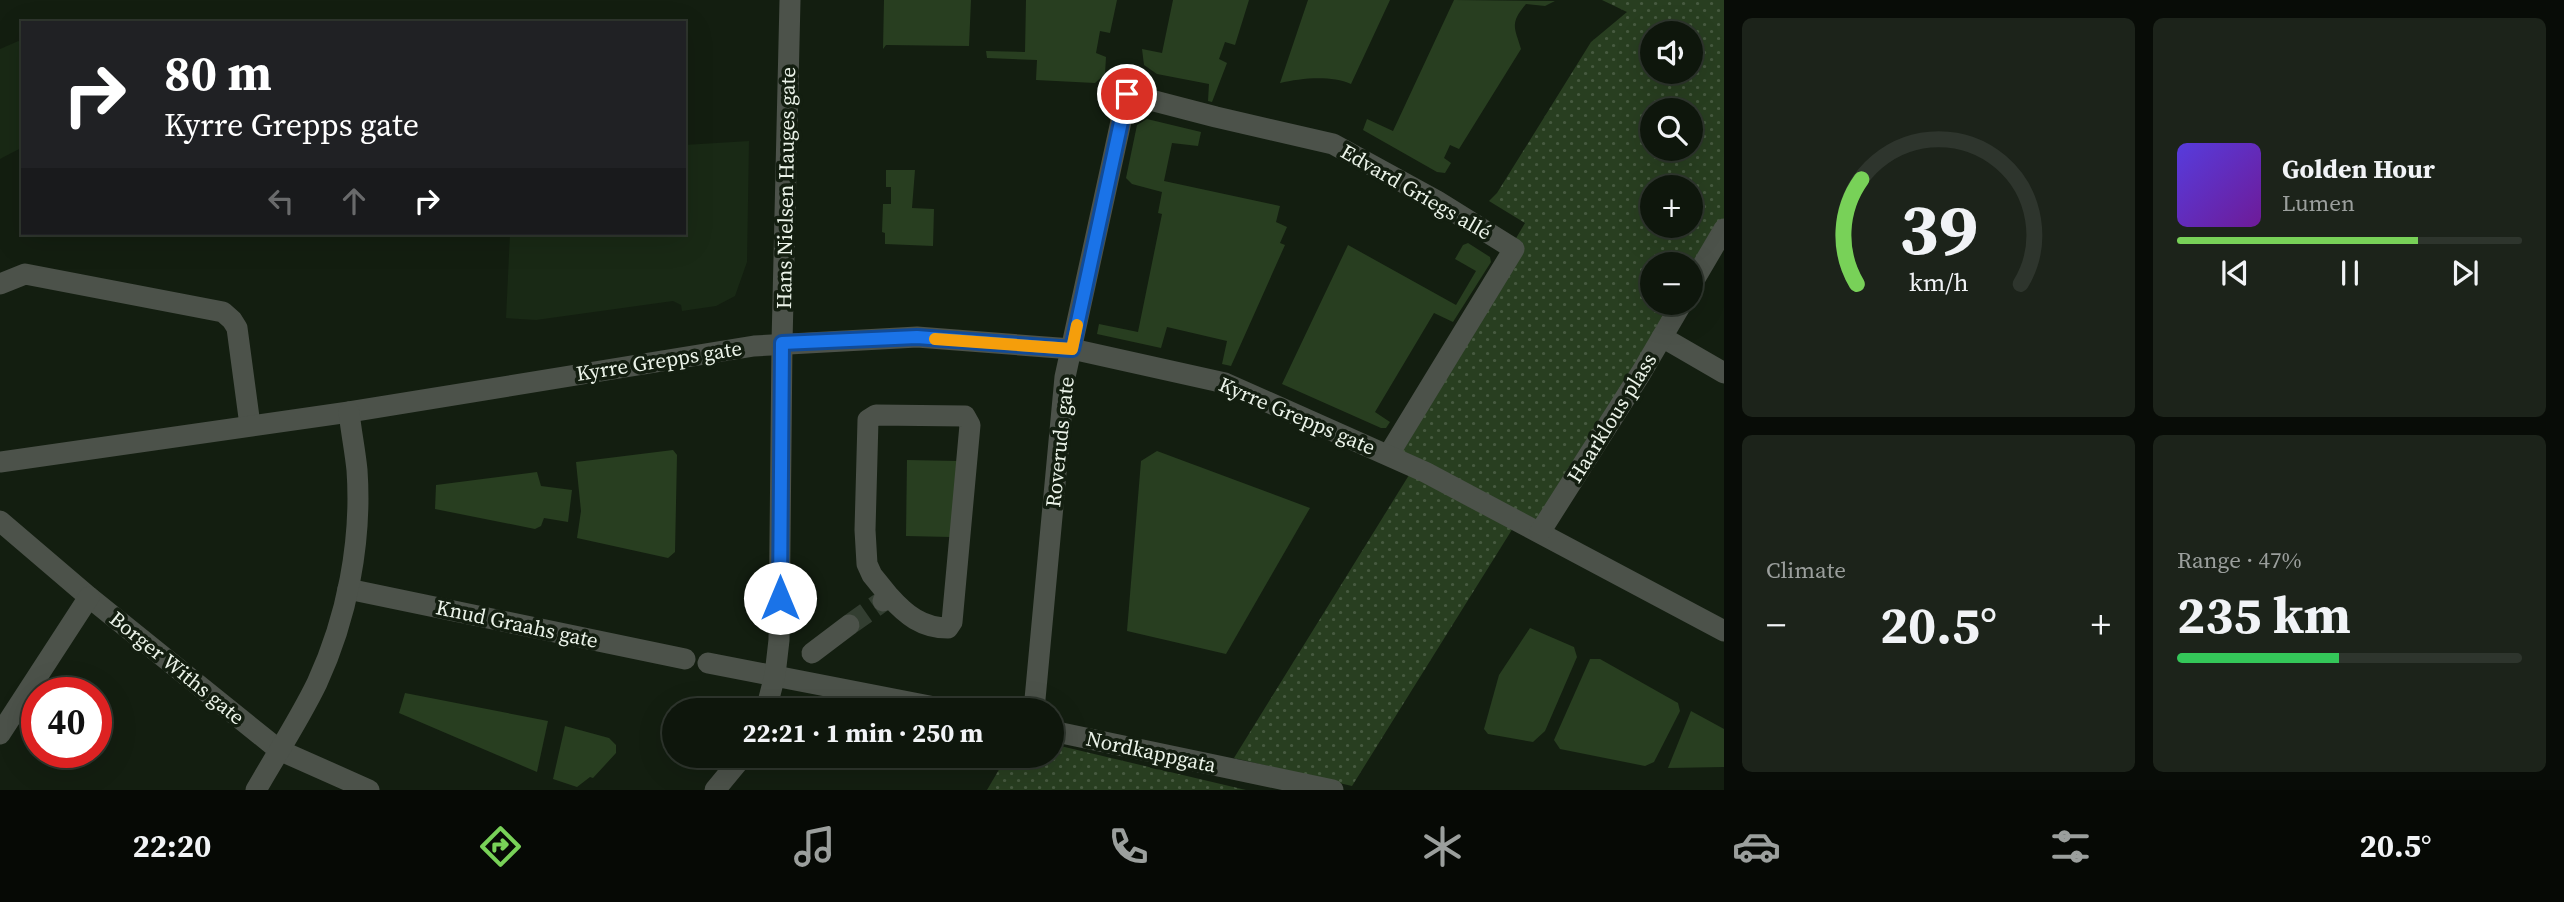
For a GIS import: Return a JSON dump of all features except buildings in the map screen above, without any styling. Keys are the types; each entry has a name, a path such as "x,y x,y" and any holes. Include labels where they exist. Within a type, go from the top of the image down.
{"street":[{"name":"Hans Nielsen Hauges gate","path":"769,698 775,675 780,598 782,343 790,0"},
{"name":"Edvard Griegs allé","path":"1119,92 1333,144 1437,201 1514,249 1389,454"},
{"name":"Roveruds gate","path":"1035,698 1065,377 1119,92"},
{"path":"1703,265 1724,229"},
{"path":"0,284 25,274 223,312 237,328 250,425"},
{"name":"Haarklous plass","path":"1539,532 1675,315"},
{"name":"Kyrre Grepps gate","path":"0,462 349,412 782,343 917,337 1072,349 1225,383 1389,454 1506,513 1724,631"},
{"path":"1662,337 1724,373"},
{"path":"256,790 317,684 335,637 348,589 357,530 357,482 349,412"},
{"path":"876,415 965,416 970,425 952,622 948,628 923,625 886,599 867,564 865,530 868,420 876,415"},
{"name":"Borger Withs gate","path":"0,521 89,597 279,750 369,790"},
{"name":"Knud Graahs gate","path":"348,589 685,659"},
{"path":"0,734 89,597"},
{"path":"812,653 849,625"},
{"path":"708,663 890,698"},
{"name":"Nordkappgata","path":"1064,734 1333,790"},
{"path":"715,790 733,768"}],"shaded area":[{"path":"884,0 971,0 969,46 886,45 883,49"},
{"path":"1026,0 1117,0 1110,33 1100,31 1096,53 1106,57 1105,74 1095,83 1036,80 1037,60 987,58 986,51 1025,52"},
{"path":"1173,0 1249,0 1235,45 1225,42 1219,59 1227,63 1212,102 1208,101 1209,84 1157,74 1144,65 1142,49 1162,53"},
{"path":"1308,0 1390,0 1351,84 1316,78 1280,83"},
{"path":"1454,0 1555,1 1545,6 1526,4 1517,17 1515,31 1521,49 1459,149 1450,145 1444,158 1451,163 1445,173 1437,172 1363,130 1367,119 1393,131"},
{"path":"1602,0 1724,0 1724,225 1703,261 1703,252 1640,252 1640,315 1670,315 1540,532 1518,520 1352,786 1234,758 1414,467 1389,454 1525,223 1489,201 1497,193 1591,42 1627,12"},
{"path":"21,40 21,148 0,159 0,49"},
{"path":"1147,119 1201,132 1198,146 1172,143 1164,181 1280,206 1276,222 1287,227 1280,243 1285,245 1231,366 1222,364 1227,341 1167,327 1161,348 1097,334 1099,324 1138,332 1162,214 1158,213 1162,192 1132,184 1126,178 1137,125"},
{"path":"749,141 747,262 735,296 716,306 682,311 681,305 673,301 536,320 506,318 510,235 686,235 686,145"},
{"path":"886,170 915,170 912,208 934,209 933,246 885,244 885,233 882,232 883,204 891,204 891,187 886,187"},
{"path":"1468,243 1490,257 1491,262 1453,322 1434,313 1375,412 1390,422 1386,428 1282,384 1348,245 1456,305 1476,271 1455,259 1463,245"},
{"path":"673,450 677,455 675,552 668,558 577,538 581,511 576,462"},
{"path":"1157,451 1310,508 1226,654 1127,631 1141,461"},
{"path":"907,460 958,461 951,537 906,536"},
{"path":"537,472 541,486 572,490 568,522 544,518 541,526 535,529 435,509 436,485"},
{"path":"1530,628 1574,647 1577,657 1545,731 1533,742 1488,734 1484,729 1499,675"},
{"path":"1590,659 1600,659 1678,703 1680,711 1654,762 1645,766 1560,749 1554,740"},
{"path":"405,693 548,721 537,772 399,713"},
{"path":"1691,711 1724,729 1724,767 1668,768"},
{"path":"565,726 609,738 616,745 616,753 593,778 590,777 577,787 553,779"},
{"path":"1064,747 1246,790 987,790 1000,768 1064,768"}],"tunnel":[{"path":"849,625 883,601"}],"slow traffic":[{"path":"935,339 1072,349 1077,325"}],"route":[{"path":"780,598 782,343 917,337 1072,349 1127,94"}]}
